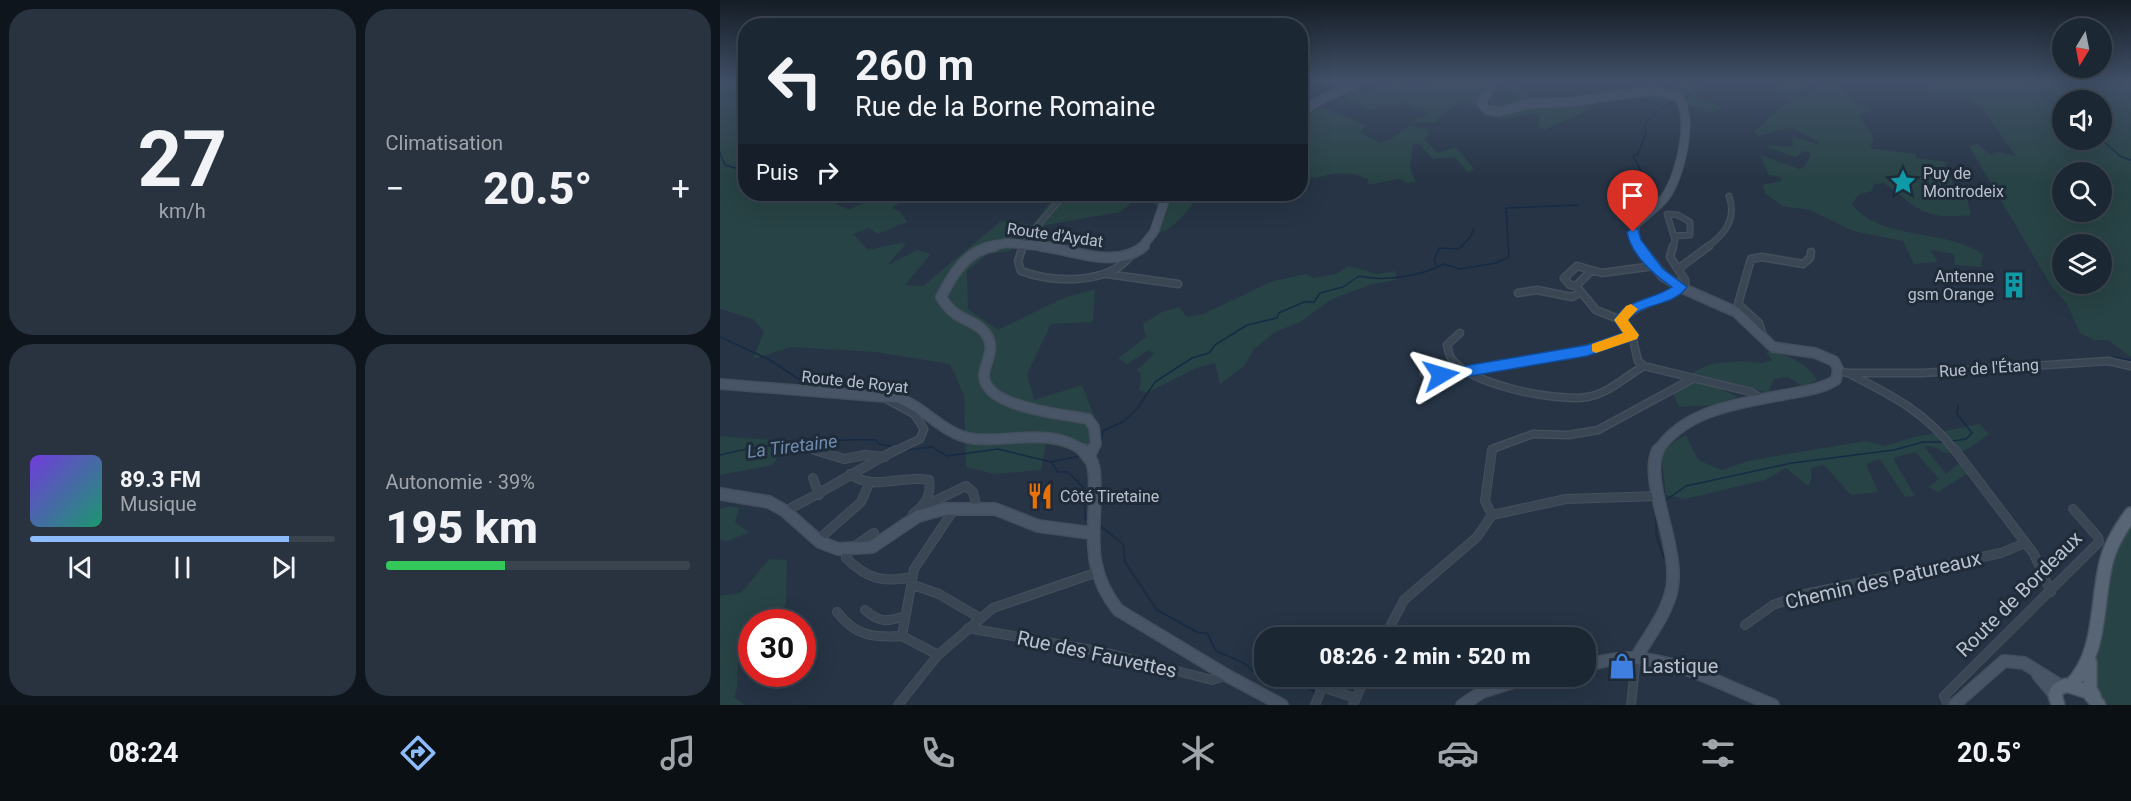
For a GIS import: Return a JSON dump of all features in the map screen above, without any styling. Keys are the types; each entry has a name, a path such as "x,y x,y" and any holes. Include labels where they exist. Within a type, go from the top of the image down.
{"main road":[{"path":"1636,658 1670,597 1673,586 1669,540 1654,461 1656,453 1667,437 1706,412 1825,387 1843,372 1833,362 1818,353 1778,350 1764,340 1747,320 1728,306 1665,278 1635,241 1634,230 1637,223 1666,196 1673,182 1688,135 1685,114"},
{"path":"1132,254 1145,245 1155,229 1165,201"},
{"name":"Route d'Aydat","path":"1088,456 1095,448 1096,435 1088,419 1036,411 1018,405 991,390 984,376 992,356 991,341 983,332 946,308 941,297 952,272 980,250 995,243 1023,243 1109,257 1132,254"},
{"name":"Route de Royat","path":"720,384 889,397 915,404 951,432 960,436 987,440 1059,440 1076,446 1088,456"},
{"path":"1088,456 1094,468 1091,533 1095,573 1099,587 1118,610 1226,675 1282,705"},
{"path":"720,494 769,502 785,511 827,546 848,550 872,548 926,512 956,508 976,507 1003,510 1038,526 1091,533"},
{"path":"2098,702 2090,689 2090,652 2106,563 2117,534 2131,514"},
{"path":"2060,696 2079,680 2090,652"},
{"path":"1596,664 1636,658 1670,666 1773,705"},
{"path":"1954,705 2004,661 2020,662 2031,667 2060,696"},
{"path":"1462,705 1482,692 1498,687"},
{"path":"2060,696 2088,692 2098,702"}],"street":[{"path":"1678,269 1726,233 1733,208 1729,196"},
{"path":"1059,201 1023,243 1018,261 1021,271 1076,277 1126,274 1178,284"},
{"path":"1621,320 1635,307 1667,297 1684,288 1678,269 1670,257 1675,245 1667,214 1690,222 1690,235 1674,236"},
{"path":"1764,340 1760,323 1738,304 1751,259 1762,257 1803,264 1810,258 1811,252"},
{"path":"1104,274 1127,263 1132,254"},
{"path":"1654,266 1609,273 1591,271 1577,266 1564,278 1570,285 1576,286 1596,310 1621,320 1632,335 1638,361 1644,366 1751,392 1764,400"},
{"path":"1576,286 1591,271"},
{"path":"1518,293 1537,290 1572,297 1581,292"},
{"path":"1460,333 1447,345 1452,359 1486,380 1534,394 1572,397 1599,393 1644,366"},
{"path":"1424,374 1470,372 1587,350 1632,335"},
{"name":"Rue de l'Étang","path":"1843,372 1923,373 2108,362 2131,366"},
{"path":"1843,372 1906,403 1942,433 2025,543 2051,592"},
{"path":"1390,627 1405,599 1489,524 1492,515 1485,501 1492,449 1533,434 1569,435 1598,430 1694,378"},
{"path":"785,511 819,495 850,474 915,442 924,429 918,417 904,406 888,400 889,397"},
{"path":"810,449 844,459 865,455 885,457"},
{"path":"850,474 869,484 894,479 924,478 930,484 924,506"},
{"path":"813,478 819,495"},
{"path":"818,540 861,502 869,484"},
{"path":"904,526 907,519 924,506 966,486 973,492 976,507"},
{"path":"1492,515 1538,503 1566,499 1660,496"},
{"path":"902,636 917,562 956,508"},
{"name":"Route de Bordeaux","path":"1948,705 1944,696 2099,542 2098,537 2073,510"},
{"path":"874,532 848,550 846,558 862,575 893,581 913,581 981,618"},
{"name":"Chemin des Patureaux","path":"1745,625 1773,605 1805,594 2001,553 2025,543"},
{"path":"898,705 938,655 981,618 1005,602 1058,588 1095,573"},
{"path":"866,610 878,621 888,622 905,616"},
{"path":"837,612 847,627 862,634 878,638 902,636 938,655"},
{"name":"Rue des Fauvettes","path":"968,628 1062,643 1212,680 1226,675"},
{"path":"1631,705 1636,658"},
{"path":"1972,668 1983,679"},
{"path":"1315,705 1321,690 1326,688 1354,701 1361,687"}],"green space":[{"path":"720,114 738,114 738,201 841,201 836,204 849,210 866,201 902,201 892,208 900,211 907,222 878,234 869,228 853,234 868,250 900,243 906,244 886,266 917,250 931,254 905,285 923,286 1001,221 1033,225 1051,201 1133,201 1120,212 1046,225 1010,251 988,254 967,271 968,309 998,330 1061,299 1095,289 1093,322 1051,324 1027,374 1034,400 1082,385 1096,421 1090,446 1080,451 1046,444 1041,470 995,474 966,467 964,395 950,364 875,352 791,347 753,359 764,332 753,319 720,309"},
{"path":"1308,114 1339,114 1366,125 1360,132 1380,143 1392,138 1408,126 1427,129 1429,135 1424,139 1438,153 1456,147 1474,169 1468,172 1454,157 1433,159 1418,143 1413,144 1410,168 1416,182 1406,183 1399,179 1367,185 1368,179 1353,174 1336,173 1315,178 1308,176"},
{"path":"1428,114 1442,114 1434,123 1415,122 1416,118 1427,117"},
{"path":"1489,114 1530,114 1500,120 1489,117"},
{"path":"1536,114 1579,114 1545,130 1538,127 1540,116"},
{"path":"1772,114 1858,114 1874,139 1870,148 1916,154 1916,158 1947,162 1943,171 1951,178 1954,185 1948,187 1949,191 1967,198 1971,215 1942,216 1923,211 1884,183 1874,184 1872,191 1858,195 1852,204 1864,216 1879,224 1967,246 1983,254 1981,267 1955,265 1954,254 1930,250 1938,262 1914,264 1903,241 1853,231 1810,210 1782,206 1766,194 1762,185 1781,181 1781,177 1769,175 1760,155 1800,169 1805,166 1811,153 1804,151 1796,157 1767,147 1793,146 1792,137 1817,144 1819,142 1791,128 1760,136 1754,133"},
{"path":"1986,114 2052,114 2052,150 2112,150 2112,114 2131,114 2131,357 2108,340 2095,340 2080,333 2067,304 2058,294 2112,294 2112,234 2052,234 2052,286 1969,146 1977,144 1992,155 1999,152 2016,156"},
{"path":"1151,201 1194,201 1175,223 1156,233 1164,208 1156,206"},
{"path":"1348,266 1377,274 1396,271 1396,280 1372,284 1332,299 1300,322 1275,332 1254,349 1244,366 1220,384 1215,363 1196,368 1147,393 1139,390 1141,374 1137,370 1154,354 1149,350 1127,364 1118,358 1146,337 1143,324 1162,312 1179,307 1187,317 1203,314 1273,281 1306,274 1313,278 1337,274"},
{"path":"1766,352 1781,354 1796,360 1809,369 1817,380 1803,387 1788,377 1774,379 1768,393 1721,380 1720,389 1738,397 1713,405 1679,407 1674,395 1695,371 1711,364 1742,361 1763,363 1772,360"},
{"path":"1980,424 1989,434 1965,450 1948,453 1931,446 1924,446 1946,474 1960,462 1967,474 1938,492 1928,487 1939,479 1915,452 1893,458 1915,496 1905,497 1880,459 1866,464 1878,492 1851,495 1824,465 1811,468 1811,480 1808,486 1786,468 1765,480 1685,499 1666,495 1661,454 1675,441 1686,435 1698,460 1722,470 1748,461 1865,441 1885,446 1910,438"},
{"path":"720,436 785,441 773,465 720,475"},
{"path":"730,506 739,508 735,523 749,532 728,541 720,540 720,509"},
{"path":"2131,523 2131,705 2108,705 2099,691 2094,665 2112,563 2122,533"},
{"path":"769,559 787,560 786,605 780,609 738,609 737,687 734,697 745,705 720,705 720,596 741,593"}],"waterway":[{"path":"1638,187 1651,189 1633,156 1638,154 1646,133 1645,123 1656,114"},
{"path":"2112,149 2120,156 2131,160"},
{"path":"720,153 725,165 738,169"},
{"path":"1101,442 1103,431 1124,421 1137,409 1155,382 1192,358 1209,353 1215,345 1247,325 1277,318 1279,313 1304,302 1314,302 1320,293 1343,287 1359,276 1402,277 1425,272 1444,264 1460,269 1496,263 1509,257 1506,208 1578,205"},
{"path":"1437,267 1434,261 1439,248 1459,249 1471,236 1474,228"},
{"path":"720,337 768,359 805,383"},
{"path":"2113,357 2131,360"},
{"path":"1953,441 1966,439 1972,433 1957,414 1958,405"},
{"name":"La Tiretaine","path":"720,455 778,444 836,440 876,440 879,444 895,447"},
{"path":"1666,500 1686,486 1792,463 1894,450 1923,442 1943,442"},
{"name":"La Tiretaine","path":"905,450 932,447 947,456 998,449 1051,462"},
{"path":"1051,462 1080,456"},
{"name":"La Tiretaine","path":"1051,462 1058,472 1068,472 1085,489 1085,520"},
{"path":"1656,515 1656,534 1664,558"},
{"name":"La Tiretaine","path":"1099,525 1123,544 1125,562 1157,610 1199,633 1207,633 1216,651 1244,663 1254,671"},
{"name":"La Tiretaine","path":"1306,687 1318,694"}],"slow traffic":[{"path":"1596,347 1632,335 1621,320 1631,309"}],"place":[{"name":"Puy de Montrodeix","path":"1903,182"},
{"name":"Antenne gsm Orange","path":"2014,285"},
{"name":"Côté Tiretaine","path":"1040,496"},
{"name":"Lastique","path":"1622,666"}],"route":[{"path":"1441,375 1478,371 1587,350 1632,335 1621,320 1628,311 1667,297 1681,287 1659,272 1635,241 1633,232"}]}
